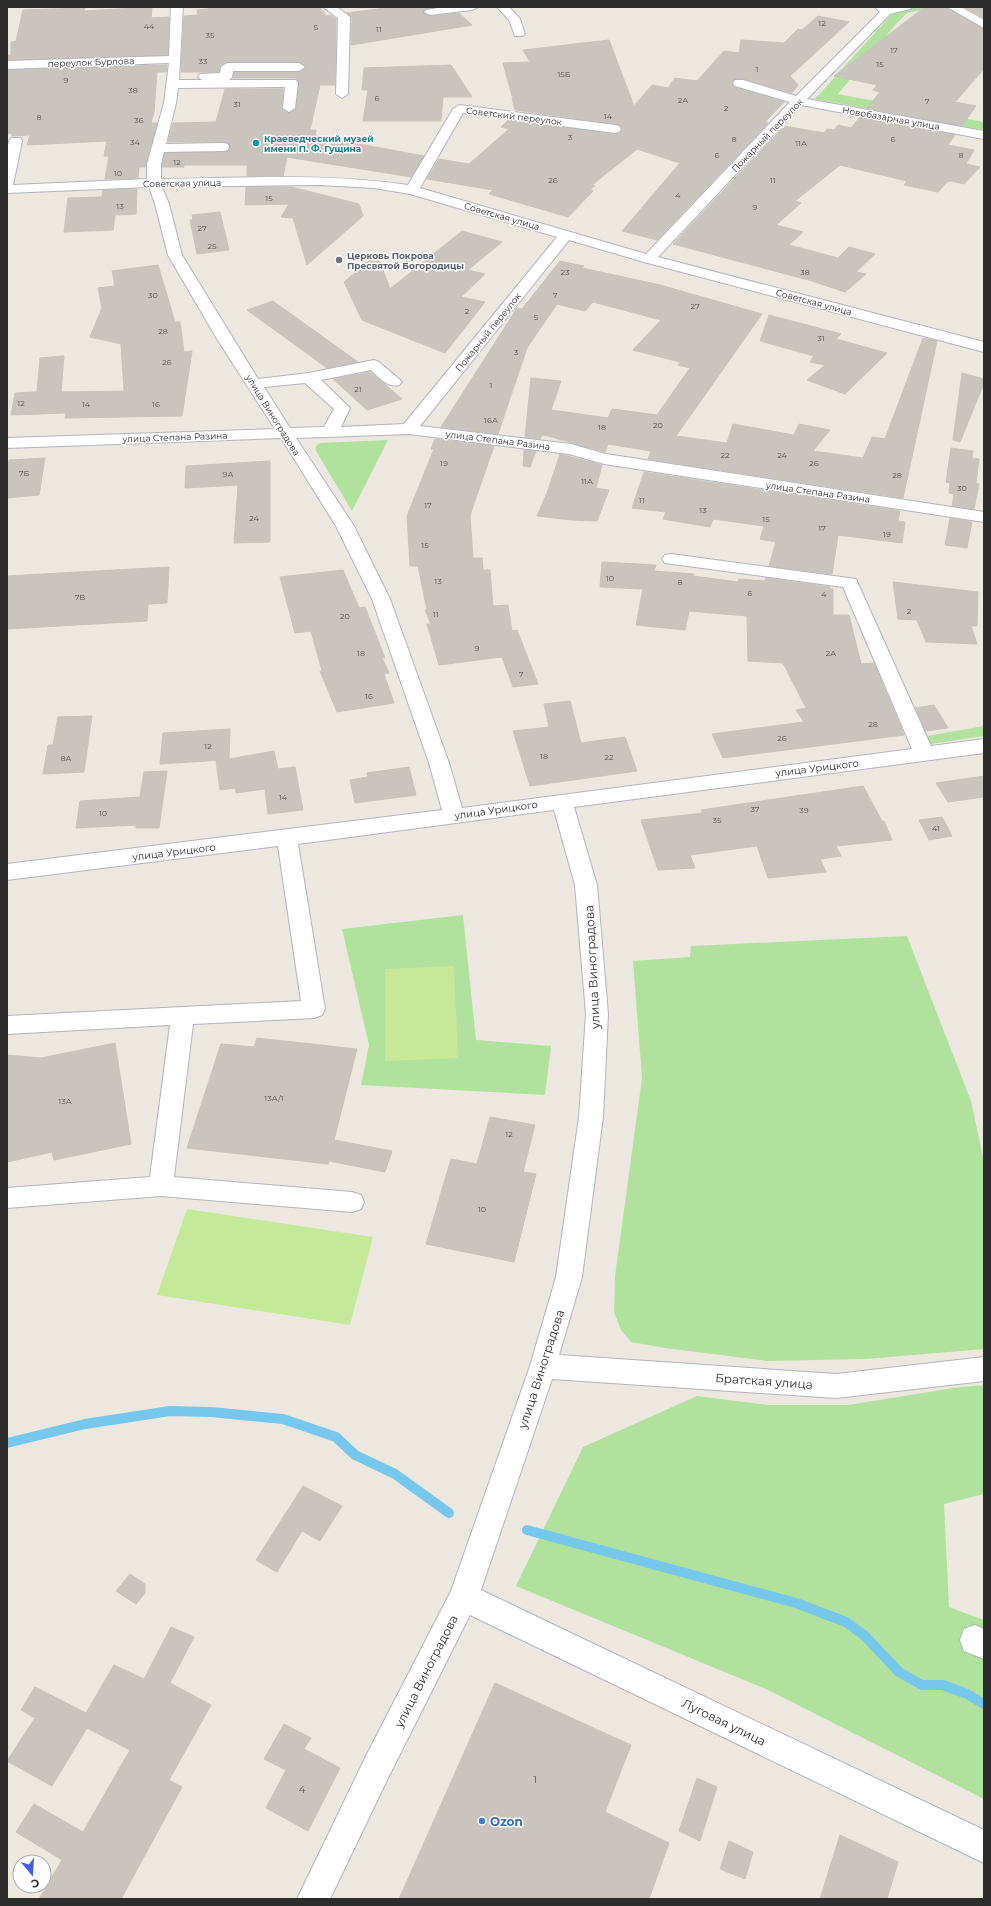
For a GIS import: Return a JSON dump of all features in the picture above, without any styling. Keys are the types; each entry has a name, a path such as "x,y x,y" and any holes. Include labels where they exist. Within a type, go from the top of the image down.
{"street":[{"name":"улица Виноградова","path":"178,7 175,59 170,103 154,164 154,183 162,204 175,255 253,384 345,526 381,599 439,763 454,815"},
{"path":"329,7 344,17 342,94"},
{"path":"430,12 472,7"},
{"path":"503,7 514,19 519,34"},
{"name":"Пожарный переулок","path":"649,259 884,10 906,7"},
{"path":"953,7 984,25"},
{"name":"переулок Бурлова","path":"7,65 175,59"},
{"path":"172,81 226,77 227,68 299,67"},
{"path":"172,81 292,83 289,108"},
{"name":"Новобазарная улица","path":"739,83 798,101 984,135"},
{"name":"Советский переулок","path":"412,190 458,109 615,129"},
{"path":"7,184 16,141"},
{"path":"158,148 223,147"},
{"name":"Советская улица","path":"7,190 154,183 320,181 374,184 412,190 649,259 984,347"},
{"path":"374,184 396,197 490,223 524,222"},
{"name":"Пожарный переулок","path":"409,429 567,234"},
{"path":"253,384 309,378 374,365 394,382"},
{"path":"309,378 342,408 330,432"},
{"name":"улица Степана Разина","path":"7,443 409,429 571,449 612,460 984,517"},
{"path":"671,559 850,583 882,661 924,754"},
{"name":"улица Урицкого","path":"7,872 287,838 984,746"},
{"name":"улица Виноградова","path":"313,1899 378,1765 464,1597 543,1366 569,1277 590,1117 597,1014 586,886 562,801"},
{"path":"7,1025 314,1009 287,838"},
{"path":"161,1186 182,1017"},
{"path":"7,1198 161,1186 352,1202"},
{"name":"Братская улица","path":"543,1366 836,1386 984,1369"},
{"name":"Луговая улица","path":"464,1597 984,1847"}],"green space":[{"path":"915,7 934,7 907,13 896,24 838,94 984,122 984,130 815,99 891,15 899,10"},
{"path":"388,440 352,511 316,451 316,446 320,443"},
{"path":"984,726 984,736 931,744 927,736"},
{"path":"463,915 476,1040 551,1046 545,1095 361,1085 369,1045 342,929"},
{"path":"907,936 971,1101 984,1162 984,1349 866,1359 767,1361 665,1348 631,1342 621,1330 614,1312 615,1276 642,1078 633,961 690,957 691,946"},
{"path":"454,966 458,1058 385,1061 385,969"},
{"path":"187,1209 373,1237 350,1325 157,1295"},
{"path":"984,1385 984,1494 944,1504 949,1607 984,1620 984,1799 768,1690 516,1586 583,1447 697,1396 769,1405 848,1405 953,1388"}],"building":[{"path":"152,7 151,18 169,17 168,55 7,60 7,55 11,55 11,42 16,41 23,10 85,8 84,11"},
{"path":"217,7 320,7 326,16 331,15 336,19 335,85 320,85 310,130 316,130 315,136 424,156 411,177 287,157 283,176 247,176 247,165 184,165 184,167 162,167 165,153 223,152 229,150 229,144 223,142 168,142 173,123 216,122 225,89 283,89 282,109 290,113 296,108 299,83 296,78 233,78 234,72 299,72 306,67 300,62 227,62 220,66 219,72 181,72 184,16 198,15 197,10"},
{"path":"393,7 435,7 426,9 423,12 430,16 459,13 472,25 351,45 352,17 347,13"},
{"path":"925,7 946,7 984,29 984,69 955,102 976,106 962,126 867,108 880,92 873,90 877,85 834,76"},
{"path":"964,7 984,7 984,18"},
{"path":"818,16 849,22 790,76 798,85 792,93 743,79 734,79 732,84 735,87 784,102 765,122 768,123 657,240 622,231 680,163 637,149 592,185 595,186 590,190 593,191 568,217 489,194 493,190 427,179 439,159 469,164 509,129 501,127 508,120 615,134 620,133 622,128 615,124 515,110 512,98 514,96 512,96 503,63 530,62 523,50 609,40 634,106 652,85 668,88 675,78 697,81 724,51 739,53 741,40 784,43 798,29 802,30"},
{"path":"167,65 166,72 157,72 154,112 151,123 157,123 146,167 139,167 138,178 105,179 109,156 104,156 107,141 27,145 30,135 12,136 12,133 7,134 7,70"},
{"path":"451,65 472,97 443,97 441,121 363,121 368,90 362,90 364,68"},
{"path":"860,117 955,135 948,145 974,150 966,164 980,167 964,184 950,181 947,182 938,192 904,185 907,181 840,165 795,201 801,203 776,225 803,232 789,245 838,258 849,247 875,254 856,272 866,274 845,292 812,281 673,244 784,126 824,133 827,129 834,130 838,125 851,128"},
{"path":"246,187 291,187 359,204 363,216 307,265 293,218 281,217 289,204 245,205"},
{"path":"137,189 136,214 115,215 113,230 64,232 68,198 102,197 103,190"},
{"path":"220,212 229,250 197,254 190,220 193,220 192,215"},
{"path":"462,231 502,242 468,270 485,274 461,297 485,302 445,353 362,320 344,282 377,254 390,289"},
{"path":"560,261 584,266 582,268 660,285 762,314 676,436 727,443 733,424 794,435 799,424 830,430 813,451 863,458 872,437 885,439 923,338 937,341 903,498 648,459 651,451 608,444 605,452 548,436 542,435 540,439 525,437 531,378 561,381 551,410 608,418 612,409 657,415 690,368 678,365 680,362 633,350 661,320 593,302 585,311 557,304 527,348 498,434 441,427 517,308 522,309"},
{"path":"158,265 175,322 180,322 184,352 192,351 182,416 65,418 66,413 11,415 15,393 37,392 40,358 64,356 61,392 124,391 121,344 90,337 102,308 98,288 115,286 112,271"},
{"path":"273,301 358,362 327,368 247,310"},
{"path":"769,315 841,334 836,339 887,353 845,394 807,380 825,365 810,362 814,356 760,341"},
{"path":"370,372 402,399 367,410 333,379"},
{"path":"962,373 984,379 984,383 960,442 953,440"},
{"path":"435,439 494,446 470,515 473,558 482,558 483,570 490,570 493,606 508,605 512,631 517,630 538,684 513,687 502,657 439,665 427,624 431,624 425,610 427,610 418,566 410,566 407,516 434,449 431,449"},
{"path":"951,448 973,451 972,458 979,459 976,483 979,484 974,509 952,506 954,494 949,493 950,483 946,482"},
{"path":"524,450 536,451 530,467 523,466"},
{"path":"560,454 602,465 596,488 609,490 597,521 537,516 547,493"},
{"path":"45,458 39,495 7,498 7,471 9,460"},
{"path":"270,461 270,542 234,543 238,485 185,488 186,466"},
{"path":"644,472 900,511 898,521 905,522 902,543 838,535 832,574 769,566 776,542 760,539 764,526 713,519 710,527 663,519 666,512 632,508"},
{"path":"950,518 972,522 967,548 945,545"},
{"path":"602,562 656,565 654,571 694,574 693,576 738,582 739,579 765,581 766,578 830,587 830,589 833,589 833,615 849,615 861,664 874,663 904,735 723,758 712,734 804,722 796,710 806,708 783,663 748,661 747,616 689,611 685,630 636,625 643,589 600,587"},
{"path":"169,567 167,603 148,604 147,621 7,629 7,576"},
{"path":"343,570 359,608 365,607 385,658 382,658 389,673 384,674 394,703 337,712 320,671 322,671 311,631 295,633 280,577"},
{"path":"893,582 978,592 977,626 971,626 977,644 926,642 917,620 898,619"},
{"path":"570,701 581,743 625,737 637,771 530,786 513,731 549,727 544,704"},
{"path":"934,705 948,728 926,731 915,708"},
{"path":"92,716 84,772 43,774 48,745 53,745 58,717"},
{"path":"230,729 229,759 274,751 278,769 295,767 303,810 268,814 265,789 236,793 235,788 220,790 216,761 222,760 160,764 163,733"},
{"path":"409,767 416,795 355,803 350,780 368,777 367,773"},
{"path":"167,771 159,828 136,828 136,825 76,828 80,801 140,797 144,772"},
{"path":"984,776 984,797 948,802 936,783"},
{"path":"863,786 882,821 884,821 892,840 836,846 841,856 820,859 826,872 768,878 757,846 690,855 695,868 658,870 641,820 703,813 701,810"},
{"path":"942,817 952,836 929,840 919,820"},
{"path":"257,1038 357,1049 334,1140 392,1151 385,1172 329,1161 328,1164 187,1148 221,1044 254,1047"},
{"path":"115,1043 131,1144 54,1160 52,1152 7,1162 7,1055 41,1058"},
{"path":"490,1117 535,1125 523,1172 536,1174 514,1262 426,1244 451,1159 477,1164"},
{"path":"303,1486 342,1506 320,1541 302,1531 277,1572 256,1560"},
{"path":"130,1574 145,1584 145,1593 136,1604 116,1591"},
{"path":"171,1627 194,1637 170,1683 211,1705 169,1780 182,1787 121,1899 39,1899 42,1894 52,1894 52,1877 62,1860 16,1832 34,1804 83,1832 130,1750 87,1728 52,1786 7,1761 35,1718 21,1710 35,1687 86,1713 114,1665 144,1679"},
{"path":"495,1683 631,1745 605,1812 669,1843 649,1899 399,1899"},
{"path":"284,1724 311,1738 304,1749 340,1768 308,1831 266,1808 286,1770 264,1759"},
{"path":"697,1778 717,1787 700,1841 679,1831"},
{"path":"840,1835 898,1862 887,1899 820,1899"},
{"path":"729,1841 753,1852 745,1879 720,1869"}],"waterway":[{"path":"7,1443 85,1424 170,1411 211,1412 283,1419 336,1437 355,1455 395,1474 449,1513"},
{"path":"527,1530 796,1603 846,1622 864,1635 899,1672 922,1685 943,1685 967,1694 984,1704"}],"place":[{"name":"Краеведческий музей имени П. Ф. Гущина","path":"256,143"},
{"name":"Церковь Покрова Пресвятой Богородицы","path":"339,260"},
{"name":"Ozon","path":"482,1821"}]}
